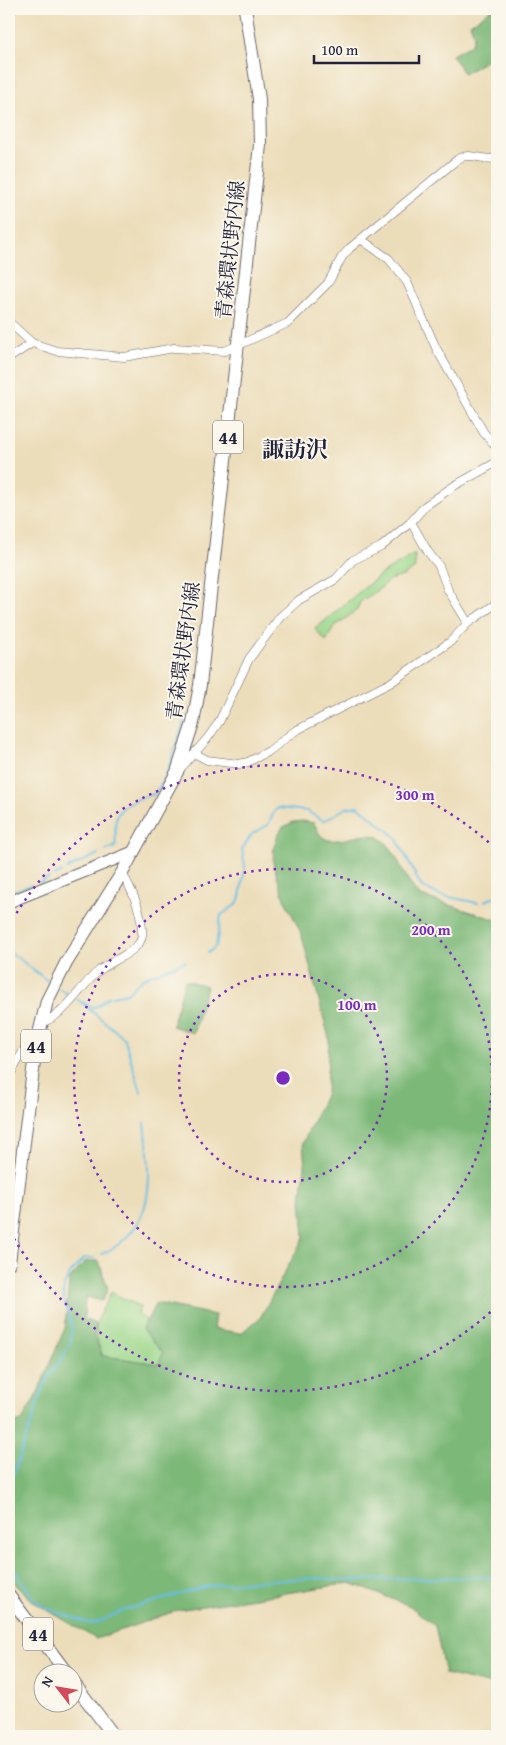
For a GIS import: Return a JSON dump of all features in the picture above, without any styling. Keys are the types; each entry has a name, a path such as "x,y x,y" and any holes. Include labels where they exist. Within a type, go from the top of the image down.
{"main road":[{"name":"青森環状野内線","path":"9,1263 39,1028 54,983 122,873 177,772 193,723 200,685 260,145 259,99 245,9"},
{"name":"44","path":"9,1596 58,1662"},
{"path":"82,1694 114,1736"}],"street":[{"path":"9,322 32,343 57,351 124,357 174,348 225,352 288,323 303,311 328,283 342,257 458,159 466,155 486,160 497,158"},
{"path":"362,240 389,260 407,282 436,348 484,432 497,448"},
{"path":"9,355 14,355 32,343"},
{"path":"177,772 196,754 219,722 249,659 280,617 299,600 336,579 353,560 381,547 411,522 425,506 447,490 497,462"},
{"path":"411,522 428,552 439,566 448,590 468,623"},
{"path":"196,754 207,760 239,764 248,762 269,751 295,732 403,675 450,642 468,623 495,606"},
{"path":"9,902 133,852"},
{"path":"9,1076 18,1063 27,1042 39,1028 62,1012 98,972 134,949 140,942 142,935 137,906 131,889 122,873"}],"green space":[{"path":"492,9 497,9 497,54 464,74 452,55 472,44 474,34 470,24"},
{"path":"415,554 415,568 403,576 389,580 360,602 357,610 334,627 326,641 315,629 381,574"},
{"path":"293,822 314,823 319,833 324,838 330,840 371,835 378,837 390,848 409,882 421,896 497,920 496,1686 445,1674 435,1626 410,1606 350,1583 178,1610 96,1639 34,1602 9,1578 9,1424 22,1421 38,1392 65,1328 69,1280 86,1261 99,1261 108,1289 102,1301 85,1297 84,1320 96,1323 94,1336 102,1356 159,1364 163,1353 142,1329 156,1303 215,1315 213,1329 241,1333 260,1318 304,1237 301,1201 305,1167 303,1143 326,1093 329,1038 301,933 284,898 273,863 274,847 278,834 283,827"},
{"path":"185,980 207,986 193,1033 172,1026"},
{"path":"111,1292 140,1307 137,1313 146,1320 142,1329 163,1353 159,1364 103,1356 96,1330 99,1317"}],"waterway":[{"path":"106,850 115,847 116,819 122,809 138,799 155,794 166,775 184,721"},
{"path":"208,953 216,946 221,915 237,904 240,897 245,867 242,849 252,834 268,825 278,808 307,811 324,821 346,808 358,806 396,837 421,886 439,895 478,903"},
{"path":"67,869 98,854"},
{"path":"54,876 62,872"},
{"path":"39,883 49,878"},
{"path":"9,893 31,885"},
{"path":"485,901 497,896"},
{"path":"9,951 49,982"},
{"path":"83,1002 92,1007 98,1006 108,997 127,993 143,978 186,961"},
{"path":"60,989 73,997"},
{"path":"77,999 124,1038 141,1092"},
{"path":"102,1254 120,1243 133,1230 142,1215 147,1199 149,1181 145,1123"},
{"path":"9,1488 44,1385 70,1345 72,1327 63,1298 64,1285 70,1274 84,1258 94,1258"},
{"path":"9,1563 35,1600 48,1609 88,1623 96,1623 122,1611 208,1586 320,1578 341,1580 497,1577"}],"district":[{"name":"諏訪沢","path":"295,449"}]}
